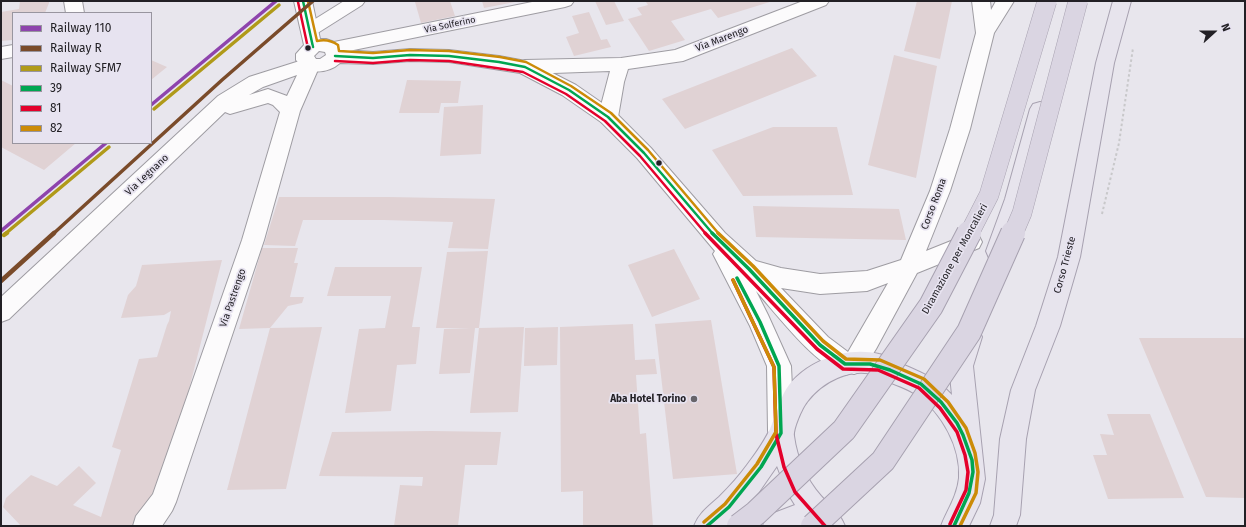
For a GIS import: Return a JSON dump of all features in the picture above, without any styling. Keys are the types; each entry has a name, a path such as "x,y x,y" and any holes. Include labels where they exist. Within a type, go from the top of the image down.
{"highway":[{"name":"Diramazione per Moncalieri","path":"739,526 756,513 844,430 931,306 989,195 1047,1"},
{"path":"821,521 883,461 969,332 1022,213 1078,1"}],"main road":[{"path":"892,371 938,309 971,242 990,189 1043,1"},
{"path":"954,526 971,491 973,472 961,366 1015,199 1071,1"},
{"name":"Corso Trieste","path":"1003,526 1007,514 1013,439 1023,390 1048,326 1069,257 1106,63 1122,1"},
{"path":"707,526 729,507 761,467 781,433 793,403 804,385 816,376 830,369 850,364 879,365 922,384 944,405 961,430 970,454"},
{"path":"781,433 789,465 799,489 821,521"},
{"path":"776,526 783,522 821,521"}],"street":[{"path":"73,1 75,12"},
{"path":"303,1 311,51 323,65 332,60 334,52 373,58 410,55 449,56 499,62 525,68 569,90 608,117 644,153 716,239 749,269 820,345 850,364"},
{"path":"311,51 324,22 356,1"},
{"name":"Via Solferino","path":"334,52 565,1"},
{"name":"Via Marengo","path":"525,68 621,64 677,56 820,1"},
{"name":"Corso Roma","path":"981,1 985,32"},
{"name":"Corso Roma","path":"850,364 868,341 909,266 940,191 960,130 985,32 1005,1"},
{"path":"1,53 12,51"},
{"name":"Via Pastrengo","path":"146,526 163,502 253,240 290,111 311,51"},
{"name":"Via Legnano","path":"1,312 211,114 240,91 311,51"},
{"path":"608,117 615,82 621,64"},
{"path":"211,114 248,101 268,96 280,100 290,111"},
{"path":"716,239 760,322 779,366 781,433"},
{"path":"749,269 781,278 820,284 867,281 971,242"}],"building":[{"path":"20,1 49,1 45,12 12,12 12,40 1,41 1,12 19,9"},
{"path":"450,1 455,16 421,23 415,2"},
{"path":"482,1 515,1 515,2 484,8"},
{"path":"595,1 614,1 624,21 606,25"},
{"path":"773,1 718,18 711,9 671,21 685,40 649,51 628,19 642,15 637,8 648,5 646,2"},
{"path":"917,1 952,1 940,59 904,51"},
{"path":"589,12 601,40 607,39 611,47 574,56 566,37 579,33 572,16"},
{"path":"792,48 817,76 685,129 662,99"},
{"path":"894,55 937,66 916,178 868,165"},
{"path":"152,60 167,67 152,79"},
{"path":"1,80 12,86 12,144 75,144 44,170 1,147"},
{"path":"407,80 461,81 458,103 441,103 439,113 399,113"},
{"path":"483,105 481,154 440,156 444,107"},
{"path":"773,127 837,127 853,195 743,196 712,150"},
{"path":"279,197 495,199 488,249 448,248 453,222 384,220 303,220 295,246 264,245"},
{"path":"753,206 899,209 906,240 756,237"},
{"path":"262,248 298,248 294,263 298,263 290,297 304,297 302,303 288,306 270,328 239,329"},
{"path":"674,249 700,299 652,317 628,265"},
{"path":"488,251 479,328 475,328 470,373 439,374 444,329 471,328 436,328 447,252"},
{"path":"222,260 165,483 136,526 21,526 3,507 6,498 31,475 57,486 79,466 96,483 73,505 101,517 121,450 112,447 139,359 157,357 171,311 164,315 121,318 128,295 136,286 142,265"},
{"path":"335,267 422,267 412,327 420,327 416,364 397,365 391,411 345,413 359,329 385,328 391,296 327,296"},
{"name":"Aba Hotel Torino","path":"711,320 737,474 673,479 655,324"},
{"path":"633,324 635,360 655,359 657,374 636,375 640,434 646,433 653,526 583,526 583,491 561,492 560,327"},
{"path":"322,327 286,489 227,490 270,328"},
{"path":"524,327 518,412 470,413 479,328"},
{"path":"558,327 557,365 524,366 525,328"},
{"path":"1139,338 1245,338 1245,498 1206,497"},
{"path":"1107,414 1150,414 1184,498 1108,499 1093,455 1107,455 1100,434 1114,435"},
{"path":"332,432 501,432 497,465 465,465 458,526 394,526 400,485 422,486 423,477 319,476"}],"rail line":[{"name":"110","path":"152,104 276,1"},
{"name":"R","path":"152,144 222,80 313,1"},
{"name":"SFM7","path":"154,109 279,5"},
{"name":"110","path":"1,231 105,144"},
{"name":"R","path":"1,281 152,144"},
{"name":"SFM7","path":"4,235 109,147"}],"transit line":[{"name":"39","path":"303,1 313,47"},
{"name":"82","path":"308,1 317,41 331,41 338,45 339,51 373,53 410,50 449,51 500,57 526,62 571,86 611,113 648,150 721,236 753,266 823,341 846,359 880,360 924,379 948,402 966,428 975,453 978,472 976,493 960,526"},
{"name":"81","path":"298,2 308,48"},
{"name":"39","path":"335,56 373,58 410,55 449,56 499,62 525,67 569,90 608,117 644,153 717,239 749,269 820,345 845,364 870,364 917,381 932,393 950,412 968,447 972,460 973,472 973,479 969,493 964,507 954,526"},
{"name":"81","path":"335,61 373,63 410,60 449,61 523,72 566,94 605,121 640,156 713,242 745,273 817,349 843,369 878,370 919,388 940,408 957,432 965,455 968,472 966,490 950,524"},
{"name":"39","path":"707,526 729,507 761,467 781,433 779,366 760,322 737,278"},
{"name":"81","path":"733,280 774,367 776,434 784,467 795,492 825,526"},
{"name":"82","path":"704,522 725,504 757,464 776,432 774,367 733,280"}],"place":[{"name":"Aba Hotel Torino","path":"694,399"}]}
